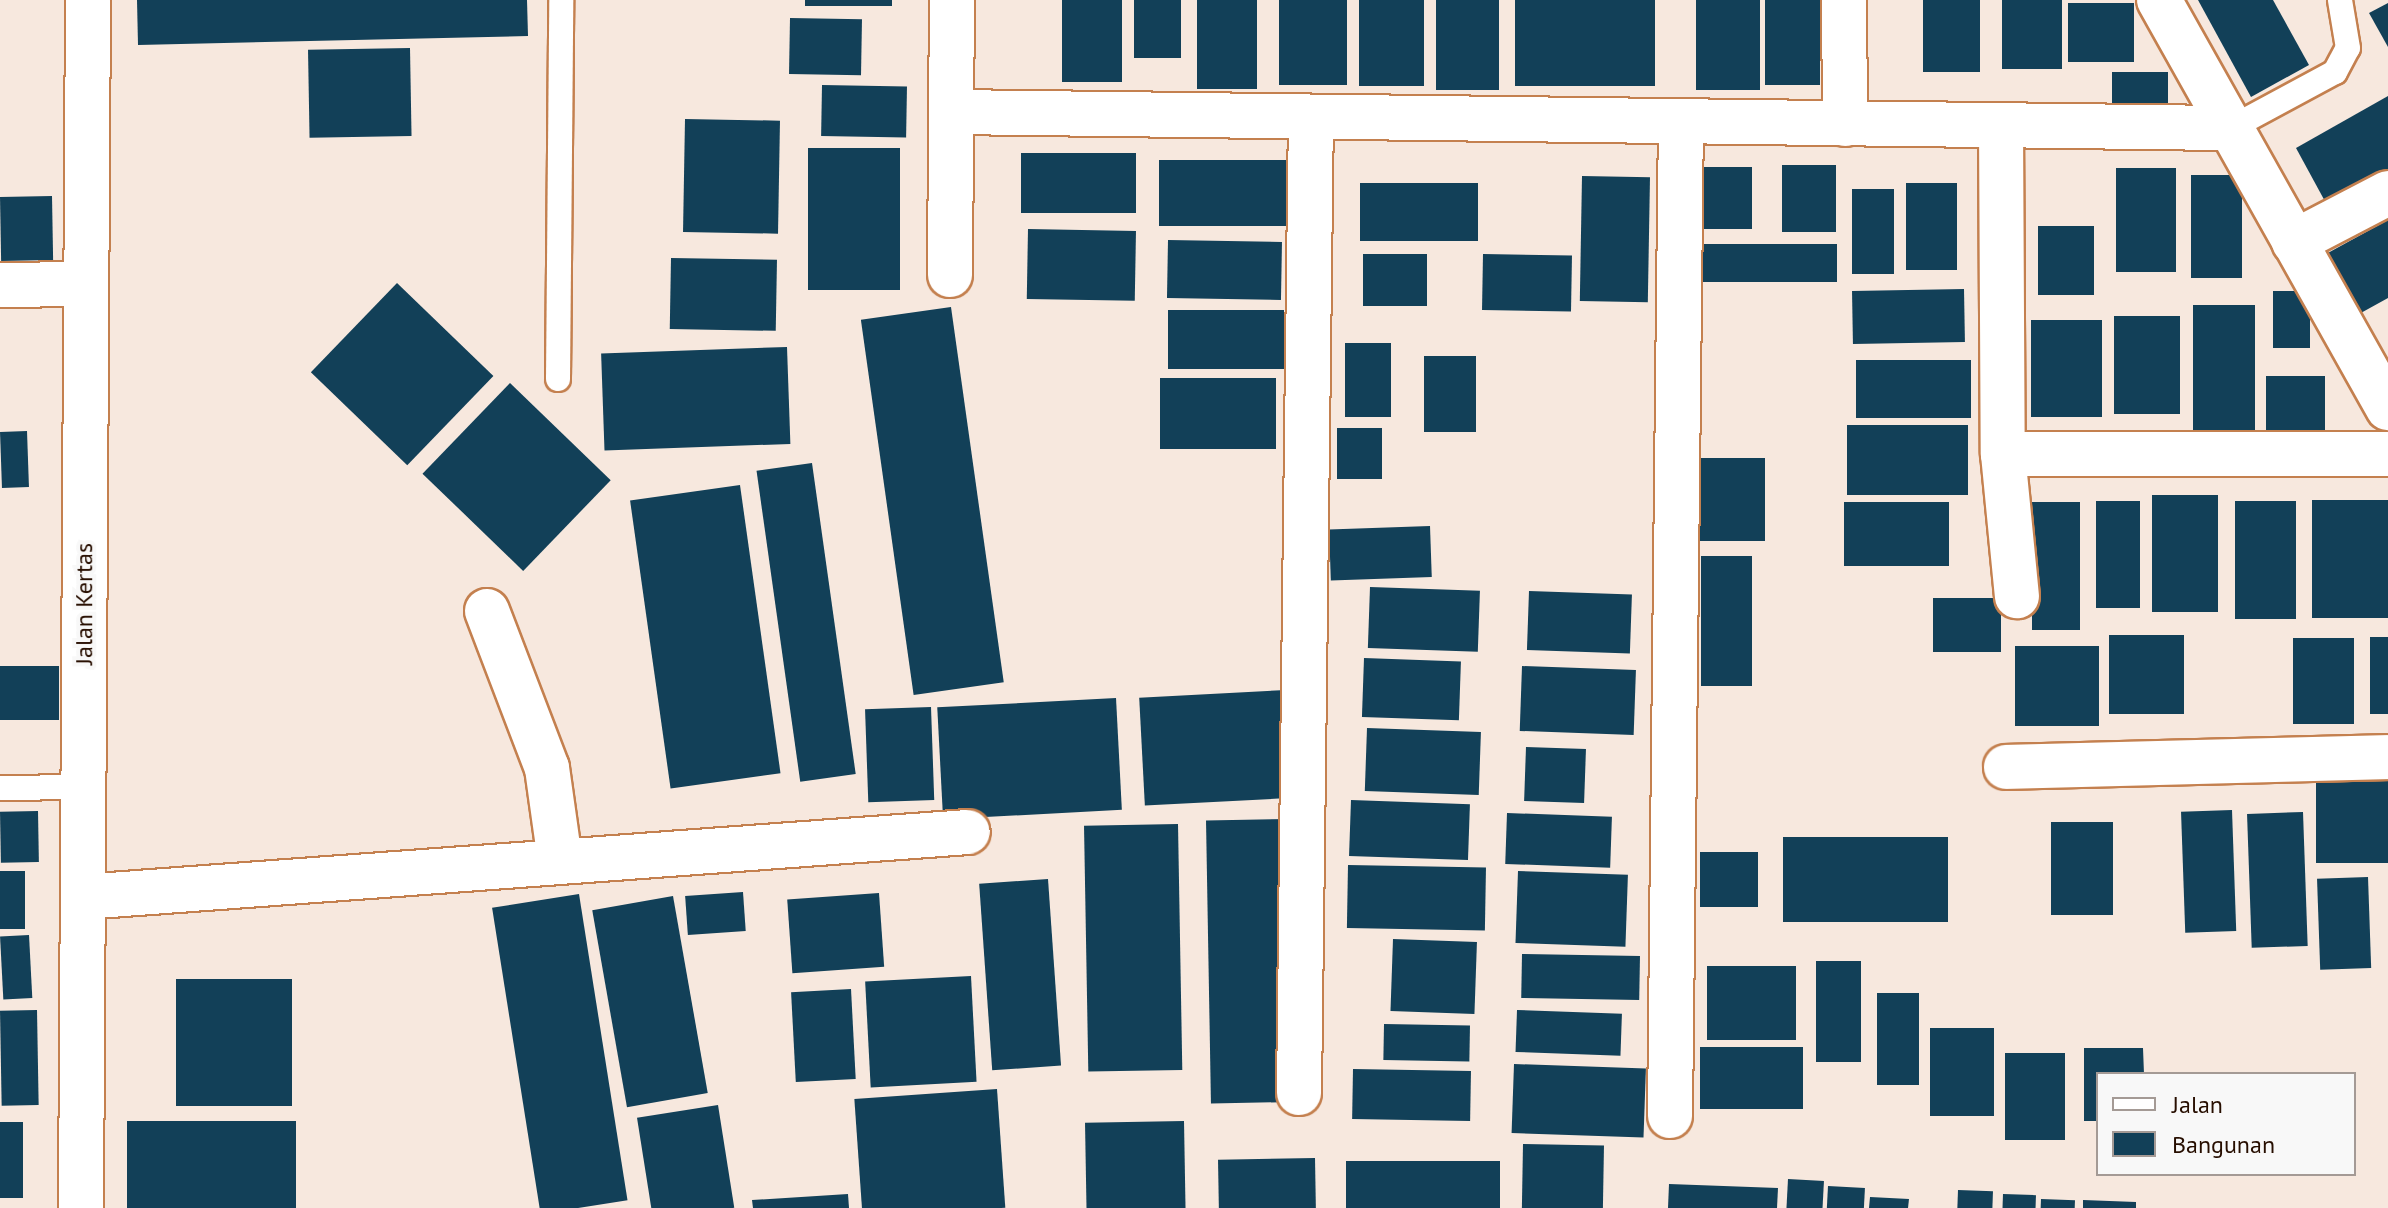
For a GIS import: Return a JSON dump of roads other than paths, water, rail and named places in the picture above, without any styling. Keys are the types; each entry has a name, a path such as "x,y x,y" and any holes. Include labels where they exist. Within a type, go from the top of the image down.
{"street":[{"name":"Jalan Kertas","path":"81,1208 88,0"},
{"path":"950,275 952,0"},
{"path":"1844,0 1845,124"},
{"path":"2159,0 2388,408"},
{"path":"951,112 2231,128"},
{"path":"1299,1093 1311,117"},
{"path":"1670,1116 1681,121"},
{"path":"2001,125 2003,454 2017,596"},
{"path":"2294,242 2388,193"},
{"path":"0,285 86,284"},
{"path":"2003,454 2388,454"},
{"path":"487,611 547,768 560,861"},
{"path":"2006,767 2388,757"},
{"path":"83,897 968,832"}],"lane":[{"path":"558,379 561,0"},
{"path":"2231,128 2335,72 2348,48 2340,0"},
{"path":"0,788 83,787"}]}
